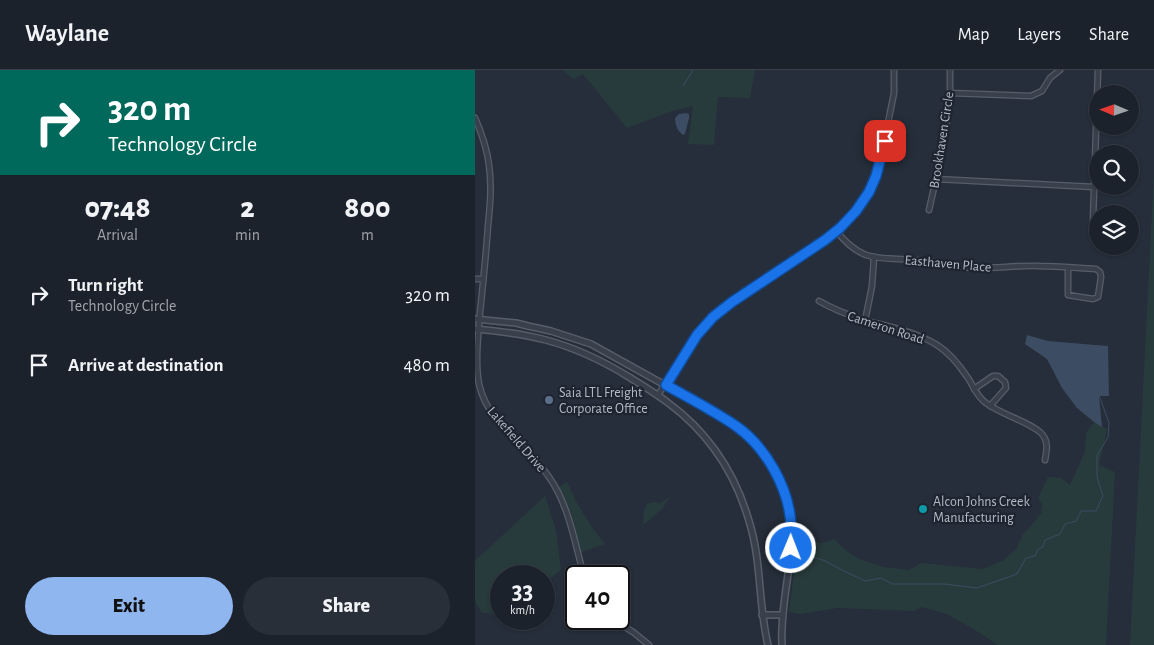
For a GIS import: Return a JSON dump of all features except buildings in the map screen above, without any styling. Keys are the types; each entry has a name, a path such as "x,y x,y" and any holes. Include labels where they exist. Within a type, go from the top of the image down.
{"street":[{"path":"658,395 697,335 718,313 825,240 856,211 869,192 881,158 894,93 894,70"},
{"name":"Brookhaven Circle","path":"929,210 945,126 950,70"},
{"path":"949,93 1031,96 1042,90 1050,78 1060,70"},
{"path":"1095,145 1098,70"},
{"name":"Lakefield Drive","path":"475,118 487,153 491,181 483,279 477,319 477,375 484,400 495,418 541,466 556,486 566,509 581,565"},
{"path":"936,179 1089,187"},
{"name":"Easthaven Place","path":"836,231 850,246 874,257 932,261 972,268 1038,266 1096,269 1100,272 1101,277 1099,297 1093,299 1068,295 1068,268"},
{"path":"865,320 872,286 874,257"},
{"path":"475,278 483,279"},
{"name":"Cameron Road","path":"819,300 832,308 865,320 909,332 937,345 955,360 984,402 1040,432 1046,441 1045,460"},
{"path":"477,319 516,323 551,331 591,344 737,427 755,443 765,454 779,478 789,508 791,548 782,616 782,645"},
{"path":"477,329 512,332 547,340 582,352 611,366 658,395 689,420 714,447 739,494 750,522 759,572 762,615 768,645"},
{"path":"974,389 993,376 998,376 1005,382 1006,388 990,406"},
{"path":"762,615 782,616"},
{"path":"630,630 649,645"}],"shaded area":[{"path":"562,70 755,70 750,98 718,97 714,145 688,144 693,106 672,111 627,128 583,74 573,79"},
{"path":"1154,174 1154,645 1130,645"},
{"path":"1094,422 1107,429 1099,465 1115,472 1106,645 998,645 947,614 922,607 914,611 837,608 800,614 789,612 798,541 808,535 814,541 820,543 834,539 845,550 859,559 883,567 909,570 921,563 983,569 1004,560 1016,549 1023,534 1041,513 1042,505 1038,498 1048,477 1061,478 1070,485 1085,452 1086,433"},
{"path":"567,482 584,514 605,544 581,552 571,512 559,487"},
{"path":"545,496 556,530 561,570 555,575 555,565 490,565 490,613 482,613 475,601 475,561"},
{"path":"671,496 662,509 643,525 644,511 647,504 660,503"}],"water":[{"path":"679,114 689,114 689,118 685,134 683,135 679,132 675,118"},
{"path":"1027,335 1048,341 1108,346 1109,396 1099,396 1102,427 1077,408 1062,388 1047,359 1025,344"}],"waterway":[{"path":"683,86 693,70"},
{"path":"805,555 823,560 865,581 881,578 892,584 944,584 977,588 1017,574 1026,558 1035,556 1038,549 1043,547 1045,540 1060,534 1065,524 1076,521 1081,511 1096,511 1103,496 1097,477 1097,456 1108,437 1109,423 1099,395"}],"place":[{"name":"Saia LTL Freight Corporate Office","path":"549,400"},
{"name":"Alcon Johns Creek Manufacturing","path":"923,509"}],"route":[{"path":"791,548 789,508 779,478 765,454 737,427 666,385 697,335 713,317 732,302 825,240 856,211 869,192 876,176 885,141"}]}
